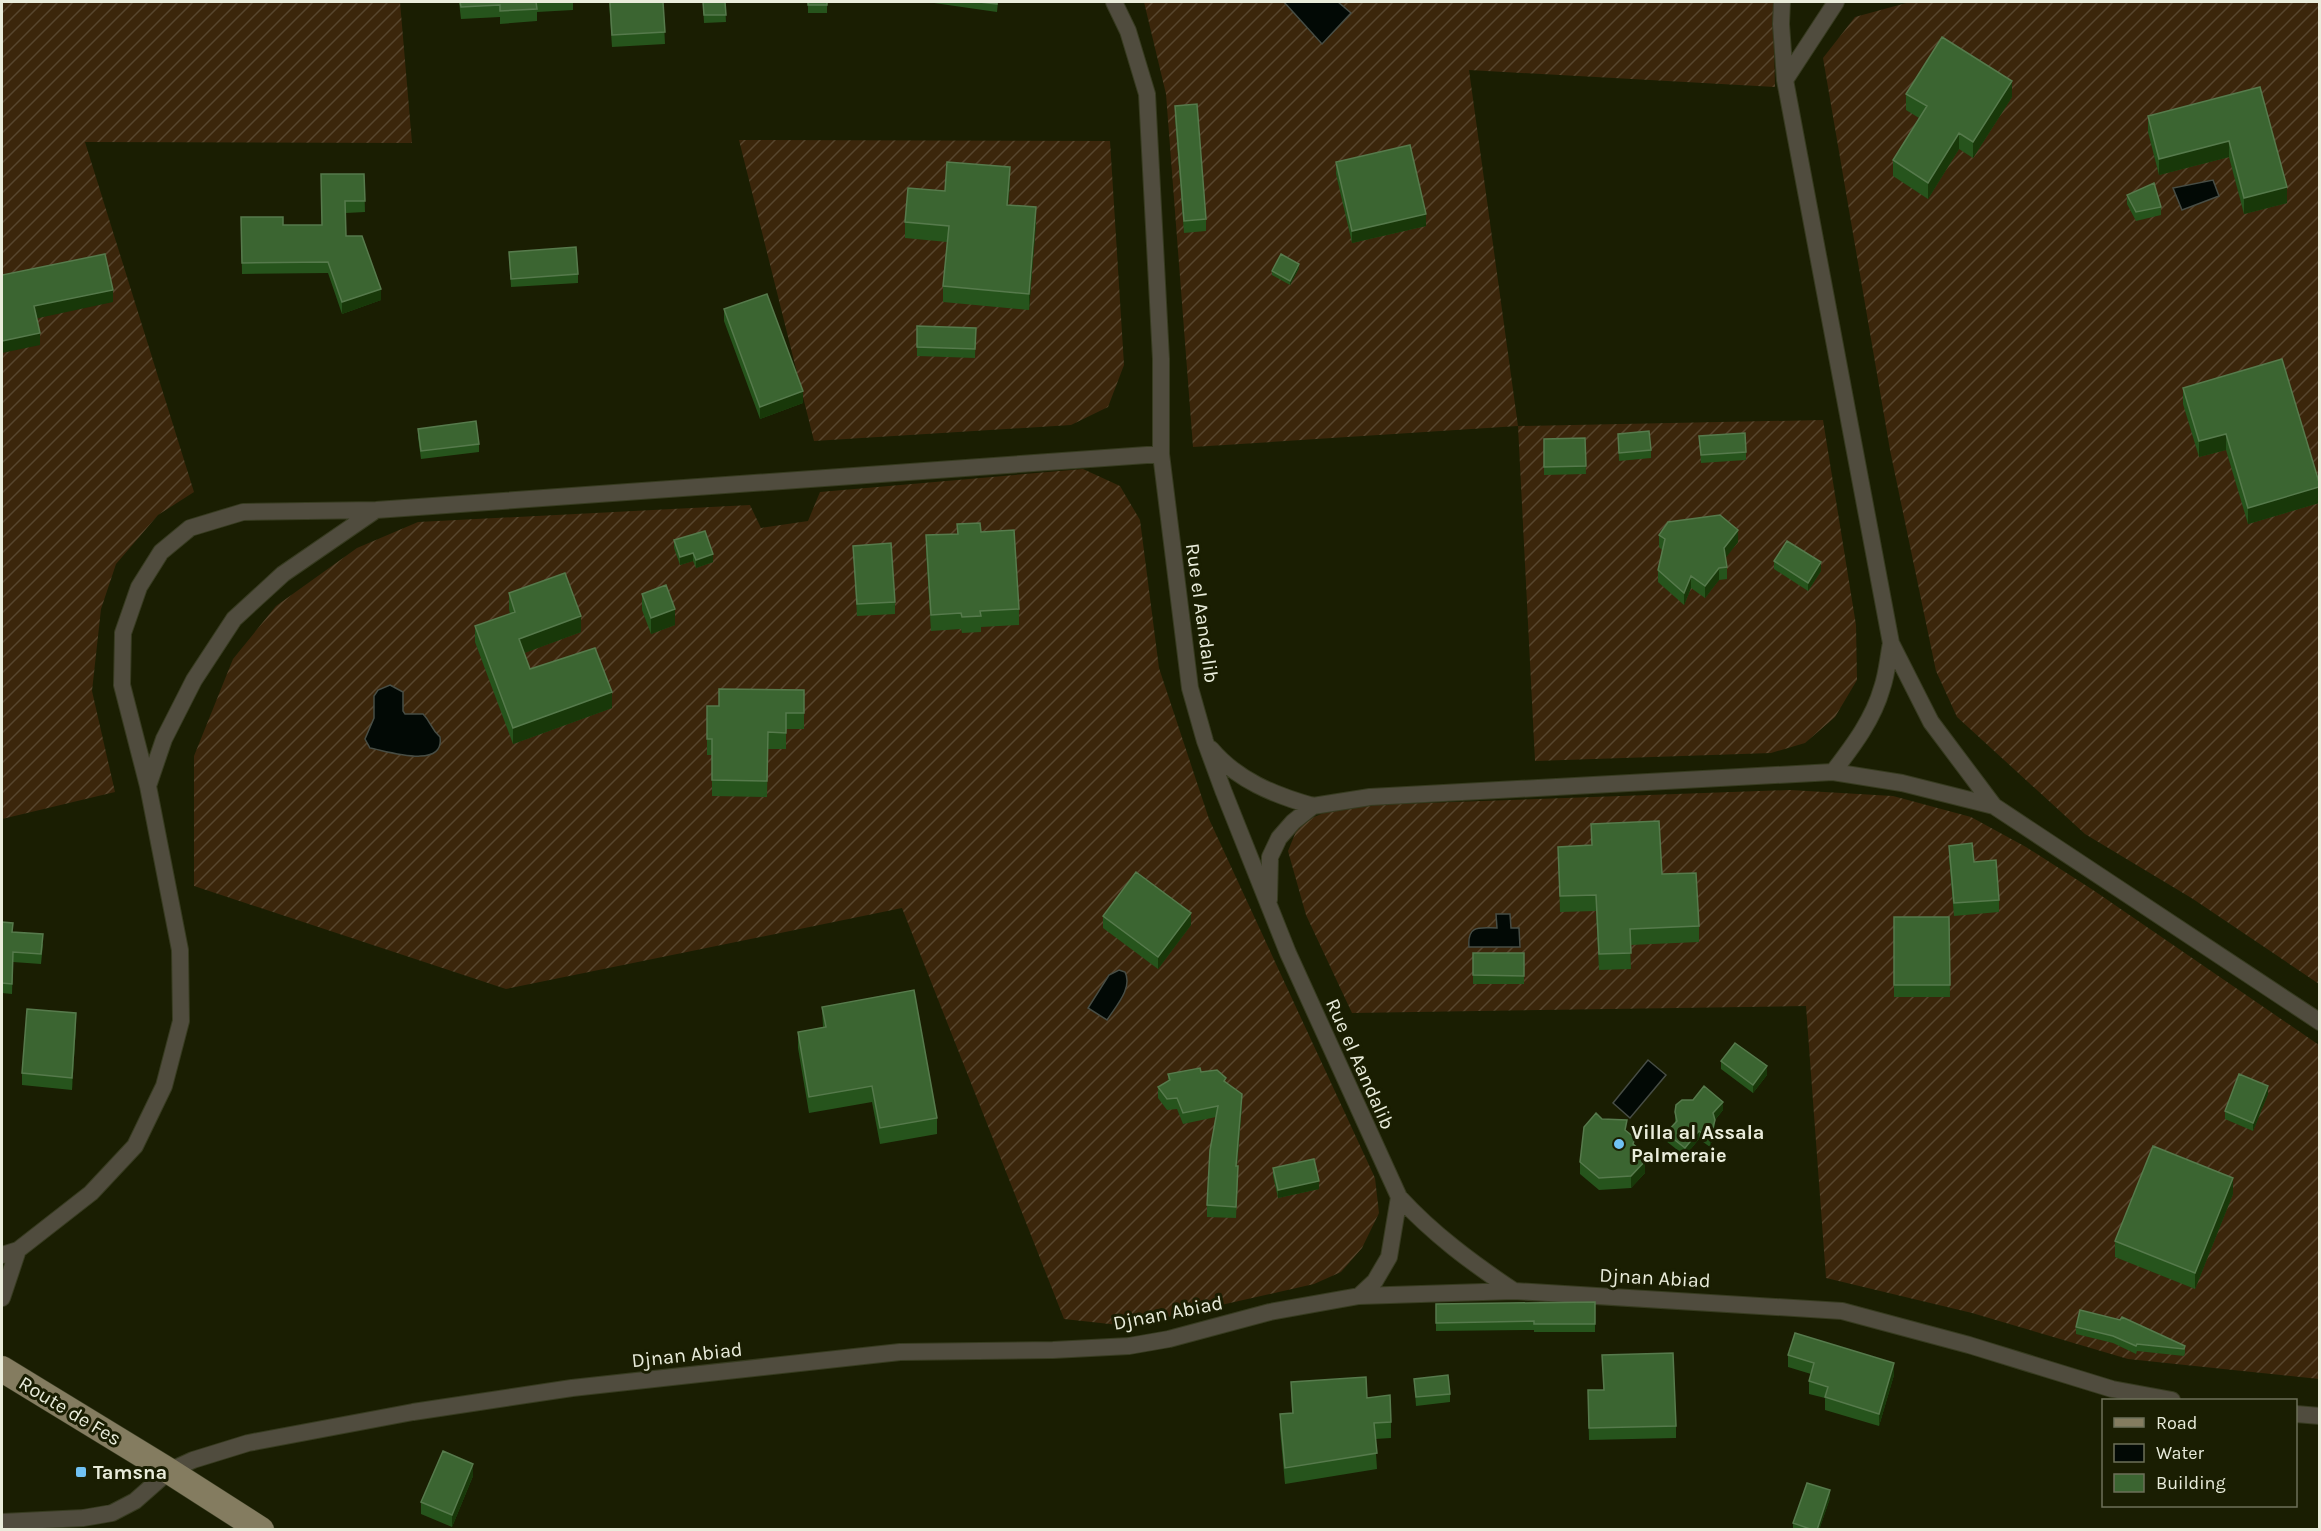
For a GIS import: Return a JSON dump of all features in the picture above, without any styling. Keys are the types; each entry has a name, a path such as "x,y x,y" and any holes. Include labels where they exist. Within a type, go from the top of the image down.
{"main road":[{"name":"Route de Fes","path":"2,1369 261,1530"}],"street":[{"name":"Rue el Aandalib","path":"1114,2 1128,31 1147,94 1161,359 1161,454 1188,676 1205,741 1269,907 1372,1142 1399,1197 1420,1220 1468,1261 1514,1291"},
{"path":"1782,2 1780,24 1785,80 1891,643 1932,722 1994,806"},
{"path":"1785,80 1836,2"},
{"path":"2,1256 18,1250 91,1193 135,1146 164,1086 181,1021 180,950 148,786 122,685 123,633 139,586 161,552 190,528 243,512 376,510 1161,454"},
{"path":"148,786 164,739 194,680 234,619 283,574 376,510"},
{"path":"1833,772 1870,718 1882,688 1891,643"},
{"path":"1205,741 1223,763 1246,780 1287,799 1313,806 1370,797 1833,772 1902,783 1994,806 2319,1022"},
{"path":"1269,907 1270,857 1279,838 1293,822 1313,806"},
{"path":"1359,1296 1375,1281 1389,1257 1399,1197"},
{"path":"2,1298 18,1250"},
{"name":"Djnan Abiad","path":"2,1522 83,1518 112,1513 135,1502 169,1471 193,1460 248,1443 413,1412 560,1390 900,1352 1053,1350 1129,1346 1169,1339 1270,1312 1359,1296 1514,1291 1842,1311 1969,1345 2112,1389 2162,1399"},
{"path":"2297,1414 2319,1416"}],"shaded area":[{"path":"2,2 400,2 412,143 85,142 194,492 158,515 116,564 101,609 92,691 115,792 2,819"},
{"path":"1144,2 1773,2 1775,87 1469,70 1518,426 1193,447 1166,94"},
{"path":"1910,2 2319,2 2319,984 2193,899 2085,834 1957,717 1936,671 1890,450 1823,58 1855,17"},
{"path":"739,140 1110,141 1124,365 1108,407 1071,425 814,441"},
{"path":"1823,420 1856,625 1857,680 1835,717 1805,743 1771,753 1535,761 1518,426"},
{"path":"1083,469 1120,486 1140,520 1159,668 1209,819 1375,1178 1379,1213 1362,1248 1341,1272 1314,1284 1128,1326 1064,1319 902,908 506,989 194,886 194,756 233,659 276,606 357,548 418,522 750,505 761,528 808,521 820,492"},
{"path":"1790,790 1893,796 1971,817 2026,847 2093,890 2319,1045 2319,1379 2128,1359 1972,1313 1826,1278 1806,1006 1352,1013 1306,915 1288,851 1297,829 1314,817 1340,806"}],"water":[{"path":"1284,2 1338,2 1351,13 1322,44"},
{"path":"2213,180 2219,196 2182,210 2173,188"},
{"path":"390,685 403,692 405,714 423,714 440,737 439,747 434,753 413,756 370,748 365,739 374,718 374,696 378,690"},
{"path":"1496,914 1510,914 1511,928 1519,928 1520,947 1469,947 1472,931 1480,928 1497,928"},
{"path":"1119,970 1125,972 1127,984 1122,997 1107,1020 1088,1008 1109,975"},
{"path":"1648,1060 1666,1075 1630,1118 1613,1103"}],"building":[{"path":"460,2 536,2 537,9 500,11 500,5 461,7"},
{"path":"610,2 663,2 665,32 612,35"},
{"path":"703,2 725,2 726,15 704,15"},
{"path":"808,2 827,2 827,5 808,5"},
{"path":"1942,37 2012,81 1973,142 1959,133 1928,183 1893,160 1927,106 1906,94"},
{"path":"2260,87 2287,187 2244,198 2229,141 2159,159 2148,116"},
{"path":"1197,104 1206,219 1184,221 1175,106"},
{"path":"1410,145 1426,214 1352,231 1336,162"},
{"path":"947,162 1010,167 1007,205 1036,207 1029,294 943,286 949,226 905,222 908,188 945,191"},
{"path":"321,174 364,174 365,201 345,201 346,236 362,236 381,289 342,302 328,262 242,263 241,217 283,217 283,225 322,225"},
{"path":"2154,183 2161,207 2136,212 2127,195"},
{"path":"576,247 578,274 511,279 509,252"},
{"path":"105,254 113,290 34,306 40,333 2,341 2,275"},
{"path":"1281,254 1299,264 1290,281 1272,271"},
{"path":"767,294 803,391 760,407 724,309"},
{"path":"917,326 976,328 975,349 917,347"},
{"path":"2282,359 2319,487 2248,508 2226,434 2199,441 2183,388"},
{"path":"476,421 479,444 421,451 418,429"},
{"path":"1649,431 1651,450 1619,453 1618,434"},
{"path":"1745,433 1746,452 1701,455 1699,436"},
{"path":"1585,438 1586,466 1544,467 1544,439"},
{"path":"1720,515 1738,530 1724,548 1727,567 1719,568 1705,586 1691,576 1684,593 1658,570 1665,539 1659,535 1668,522"},
{"path":"980,523 981,532 1014,530 1019,609 980,611 981,616 962,617 961,613 931,615 926,535 958,534 957,524"},
{"path":"705,531 713,554 696,560 693,553 680,557 674,540"},
{"path":"1787,541 1821,562 1808,583 1774,561"},
{"path":"891,543 895,602 857,604 853,546"},
{"path":"565,573 581,616 519,639 530,669 595,648 612,692 513,728 475,626 515,612 509,593"},
{"path":"666,585 675,609 651,618 642,594"},
{"path":"719,689 804,690 804,713 786,713 786,733 768,732 767,781 712,780 712,739 707,739 707,706 719,706"},
{"path":"1659,821 1662,874 1696,873 1699,926 1630,929 1631,953 1599,954 1596,895 1560,896 1558,847 1592,845 1591,824"},
{"path":"1972,843 1974,862 1996,860 1999,900 1954,903 1949,846"},
{"path":"1136,872 1191,913 1158,957 1103,916"},
{"path":"1894,917 1949,917 1950,985 1894,985"},
{"path":"2,922 13,923 12,932 43,934 41,954 13,952 12,984 2,983"},
{"path":"1473,953 1524,953 1524,976 1473,975"},
{"path":"914,990 937,1118 880,1128 872,1086 809,1097 798,1032 826,1027 822,1007"},
{"path":"27,1009 76,1013 72,1078 22,1073"},
{"path":"1735,1043 1767,1066 1753,1085 1721,1061"},
{"path":"1200,1068 1201,1072 1217,1070 1226,1078 1224,1081 1242,1094 1236,1166 1238,1166 1236,1207 1207,1205 1210,1150 1218,1106 1183,1113 1177,1098 1167,1099 1158,1087 1170,1080 1168,1074"},
{"path":"2239,1074 2268,1086 2253,1123 2225,1111"},
{"path":"1704,1086 1723,1102 1713,1113 1715,1120 1710,1139 1699,1131 1685,1148 1666,1133 1677,1121 1676,1105 1682,1100 1693,1100"},
{"path":"1596,1113 1602,1119 1627,1120 1625,1130 1635,1138 1633,1144 1639,1149 1645,1161 1631,1176 1599,1178 1580,1162 1584,1127"},
{"path":"2153,1146 2233,1178 2195,1273 2115,1241"},
{"path":"1314,1159 1319,1181 1278,1190 1273,1168"},
{"path":"1595,1302 1595,1324 1534,1324 1534,1321 1436,1323 1436,1304"},
{"path":"2080,1310 2120,1320 2122,1317 2185,1346 2184,1349 2137,1344 2136,1346 2113,1336 2076,1327"},
{"path":"1795,1333 1894,1363 1879,1414 1825,1397 1828,1387 1809,1381 1814,1363 1788,1355"},
{"path":"1673,1353 1676,1426 1589,1428 1588,1390 1604,1390 1602,1355"},
{"path":"1448,1375 1450,1394 1416,1397 1414,1379"},
{"path":"1366,1377 1367,1398 1390,1395 1391,1422 1374,1423 1377,1453 1285,1468 1280,1414 1293,1413 1291,1382"},
{"path":"443,1451 473,1464 452,1515 421,1502"},
{"path":"1807,1483 1830,1490 1817,1530 1793,1523"}],"place":[{"name":"Villa al Assala Palmeraie","path":"1619,1144"},
{"name":"Tamsna","path":"81,1472"}]}
